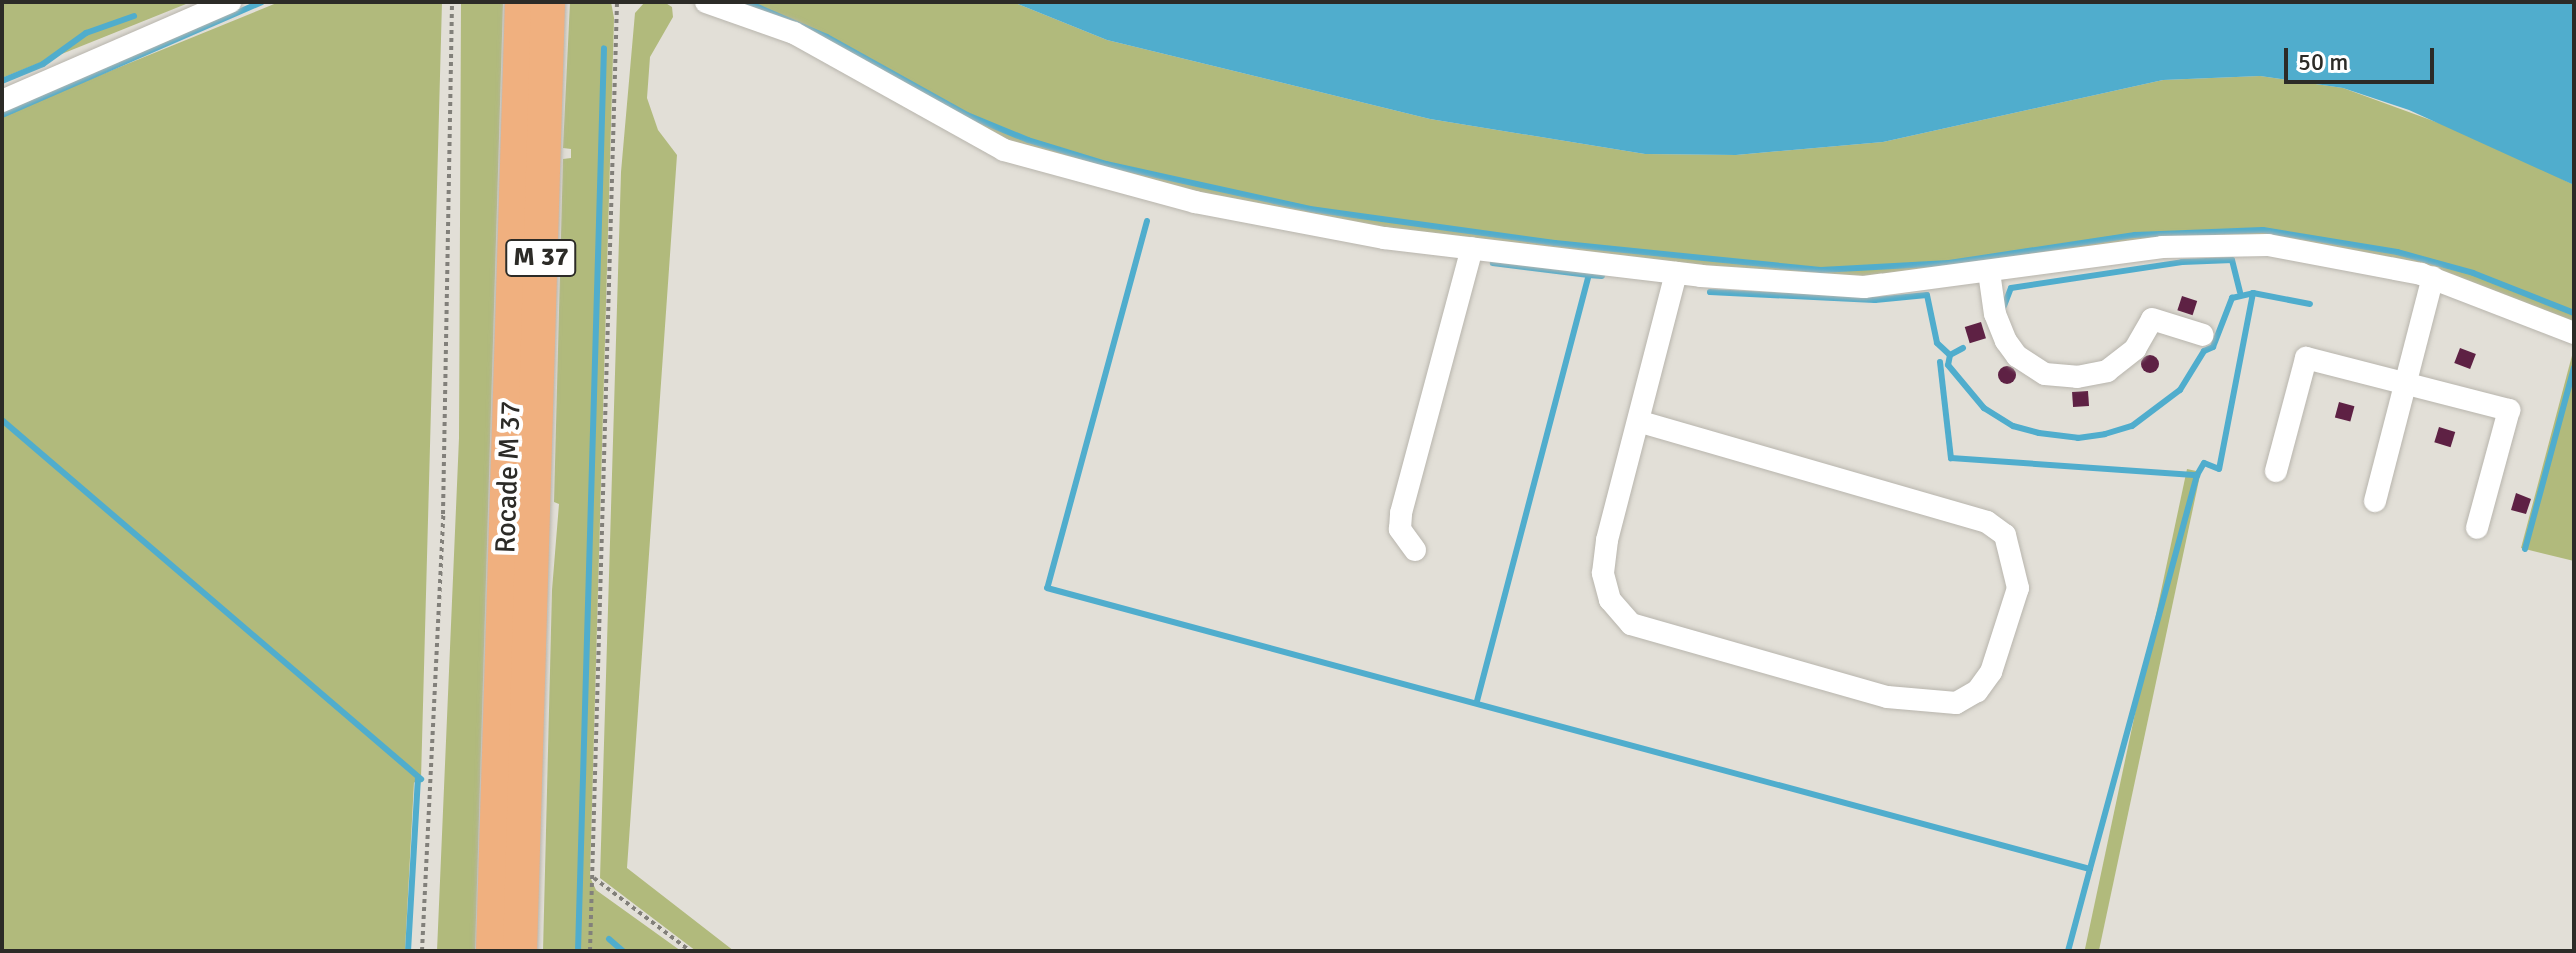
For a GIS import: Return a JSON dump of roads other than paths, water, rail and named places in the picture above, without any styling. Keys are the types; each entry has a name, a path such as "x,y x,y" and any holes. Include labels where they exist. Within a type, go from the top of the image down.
{"highway":[{"name":"Rocade M 37","path":"520,951 518,583 535,3"},
{"name":"Rocade M 37","path":"493,951 518,583"}],"street":[{"path":"2,101 230,2"},
{"path":"706,2 794,33 1004,150 1195,202 1472,248 1676,273 1864,287 2162,247 2240,244 2336,255 2433,277 2574,333"},
{"path":"1415,550 1400,529 1401,513 1472,248"},
{"path":"1989,272 1995,314 2006,341 2017,356 2045,374 2077,377 2107,371 2135,349 2152,319 2203,335"},
{"path":"1641,422 1987,522 2005,535 2018,588 1991,672 1977,691 1956,703 1923,703 1631,624 1610,600 1603,573 1676,273"},
{"path":"2375,501 2433,277"},
{"path":"2276,471 2306,358 2509,410 2477,528"}],"water":[{"path":"1013,2 2574,2 2574,185 2409,110 2343,88 2260,76 2163,80 1883,142 1736,155 1645,154 1430,119 1107,40"}],"waterway":[{"path":"2,115 262,2"},
{"path":"746,2 827,37 967,115 1028,140 1106,164 1310,209 1555,243 1821,270 1949,263 2135,235 2263,230 2397,252 2473,273 2574,313"},
{"path":"2,81 43,64 86,33 134,16"},
{"path":"578,951 604,48"},
{"path":"1147,221 1047,588 2090,869 2068,951"},
{"path":"2004,306 2011,288 2182,262 2232,260 2240,292"},
{"path":"1477,701 1589,275 1493,263"},
{"path":"1589,275 1602,276"},
{"path":"1710,292 1875,300 1927,295 1937,343 1950,355"},
{"path":"2253,293 2310,304"},
{"path":"1963,348 1950,355 1948,365 1984,408 2013,426 2078,438 2105,434 2132,426 2180,390 2204,351 2213,347 2232,298 2253,293 2219,469 2204,463 2197,475 2090,869"},
{"path":"1940,362 1951,458 2197,475"},
{"path":"2525,549 2574,368"},
{"path":"2,420 421,779"},
{"path":"408,951 418,777"},
{"path":"609,939 623,951"}]}
